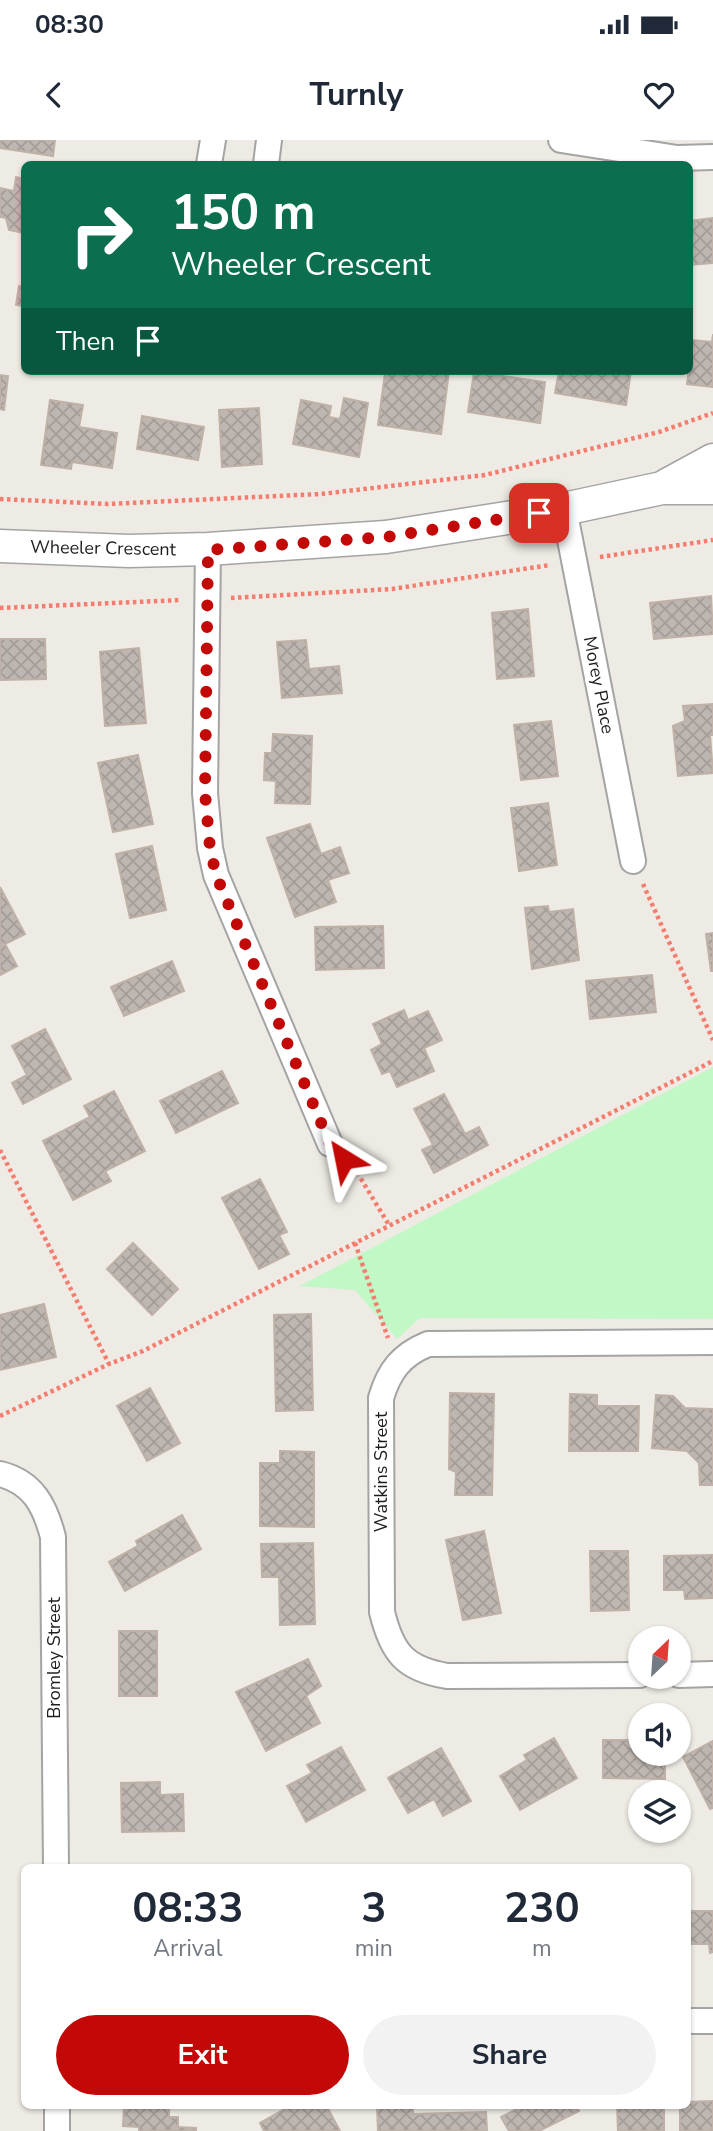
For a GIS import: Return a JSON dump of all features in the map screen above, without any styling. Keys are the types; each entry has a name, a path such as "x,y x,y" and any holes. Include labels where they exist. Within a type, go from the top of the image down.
{"street":[{"path":"210,161 213,140"},
{"path":"266,161 270,140"},
{"path":"561,140 677,158 713,157"},
{"name":"Wheeler Crescent","path":"663,488 713,460"},
{"name":"Wheeler Crescent","path":"0,546 129,551 208,550 386,537 564,509 663,488 713,488"},
{"name":"Morey Place","path":"564,509 633,861"},
{"path":"208,550 205,793 210,848 216,875 330,1144"},
{"path":"397,1363 411,1351 428,1344 713,1342"},
{"name":"Watkins Street","path":"397,1363 381,1398 382,1612 389,1638 403,1659 423,1672 447,1676 628,1675"},
{"name":"Bromley Street","path":"0,1474 31,1489 46,1510 54,1537 55,1864"},
{"path":"691,1675 713,1674"},
{"path":"691,2021 713,2021"},
{"path":"57,2109 57,2131"}],"path":[{"path":"0,499 108,504 321,494 485,475 659,432 713,413"},
{"path":"0,608 392,589 713,540"},
{"path":"633,861 713,1040"},
{"path":"0,1416 109,1364 143,1351 713,1061"},
{"path":"330,1144 358,1174 389,1226"},
{"path":"0,1150 109,1364"},
{"path":"355,1243 397,1363"}],"green space":[{"path":"713,1067 713,1319 420,1318 397,1339 355,1290 300,1286"}],"building":[{"path":"0,140 55,140 53,156 0,148"},
{"path":"16,177 21,178 21,232 9,230 6,218 0,217 0,188 14,191"},
{"path":"713,218 713,263 693,265 693,221"},
{"path":"19,286 21,286 21,306 16,305"},
{"path":"713,334 713,387 687,384 688,375 693,375 693,340 712,342"},
{"path":"0,375 8,376 4,410 0,409"},
{"path":"385,375 448,375 441,434 378,425"},
{"path":"474,375 495,375 545,382 540,423 468,412"},
{"path":"558,375 630,375 626,405 555,393"},
{"path":"344,398 368,403 359,457 293,444 301,400 331,406 329,417 340,419"},
{"path":"50,400 83,405 79,427 117,433 112,468 72,462 71,469 41,465"},
{"path":"259,408 262,464 222,467 219,410"},
{"path":"142,416 204,427 198,460 137,449"},
{"path":"711,596 713,634 654,639 650,603"},
{"path":"528,609 534,676 497,679 492,613"},
{"path":"0,639 45,639 46,679 0,680"},
{"path":"306,640 309,669 339,666 342,693 282,698 277,642"},
{"path":"139,648 146,723 105,726 100,652"},
{"path":"713,704 713,735 710,735 713,773 678,776 673,726 685,721 683,706"},
{"path":"551,721 558,776 521,780 514,725"},
{"path":"273,734 312,736 310,804 275,803 276,781 264,780 265,753 272,753"},
{"path":"138,755 153,824 113,832 98,763"},
{"path":"548,803 557,865 519,871 511,808"},
{"path":"310,824 321,854 340,847 349,873 328,880 336,902 295,917 267,838"},
{"path":"152,846 166,910 130,918 116,854"},
{"path":"0,887 25,934 5,944 17,966 0,975"},
{"path":"548,906 549,912 573,909 579,960 532,969 525,908"},
{"path":"383,926 384,968 316,970 315,927"},
{"path":"713,933 713,971 711,971 706,934"},
{"path":"172,961 184,991 124,1016 111,987"},
{"path":"652,975 656,1012 590,1019 586,981"},
{"path":"404,1010 408,1020 428,1011 442,1040 424,1048 434,1071 397,1087 390,1071 382,1074 371,1050 382,1044 373,1024"},
{"path":"45,1029 71,1079 23,1104 12,1083 27,1075 12,1046"},
{"path":"222,1071 238,1103 176,1133 160,1101"},
{"path":"114,1091 145,1151 105,1171 111,1181 73,1200 43,1141 90,1117 84,1106"},
{"path":"444,1094 465,1134 479,1127 488,1145 434,1173 422,1150 433,1145 414,1109"},
{"path":"260,1179 287,1232 279,1235 289,1254 259,1269 222,1198"},
{"path":"133,1243 178,1289 152,1315 107,1269"},
{"path":"44,1304 56,1357 0,1370 0,1315"},
{"path":"311,1314 313,1410 276,1411 274,1315"},
{"path":"150,1388 180,1443 147,1461 117,1406"},
{"path":"450,1393 494,1394 492,1495 455,1495 456,1472 449,1469"},
{"path":"570,1394 597,1395 597,1406 639,1406 638,1451 569,1451"},
{"path":"656,1395 673,1396 685,1408 713,1409 713,1485 700,1485 699,1463 687,1451 652,1448"},
{"path":"280,1451 314,1452 314,1527 260,1526 260,1463 280,1463"},
{"path":"182,1515 201,1549 125,1591 109,1562 138,1546 136,1541"},
{"path":"484,1531 501,1613 463,1620 446,1540"},
{"path":"313,1543 315,1624 280,1625 279,1577 262,1577 261,1544"},
{"path":"590,1551 628,1551 629,1610 591,1611"},
{"path":"713,1555 713,1598 685,1599 684,1590 664,1590 664,1556"},
{"path":"119,1631 157,1631 157,1696 119,1696"},
{"path":"308,1659 321,1686 306,1696 320,1723 266,1751 236,1692"},
{"path":"554,1738 577,1778 520,1810 500,1776 527,1760 524,1755"},
{"path":"603,1740 628,1740 628,1766 665,1766 665,1779 603,1778"},
{"path":"713,1741 713,1808 710,1809 688,1766 691,1766 691,1753"},
{"path":"341,1747 365,1790 306,1822 287,1786 312,1773 307,1765"},
{"path":"441,1748 471,1801 443,1816 434,1799 408,1813 388,1778"},
{"path":"160,1782 160,1795 183,1794 184,1831 122,1832 121,1783"},
{"path":"691,1911 713,1911 713,1952 710,1953 709,1944 691,1944"},
{"path":"713,2101 713,2131 680,2131 680,2109 691,2109 691,2102"},
{"path":"124,2109 169,2109 169,2117 178,2117 178,2127 196,2128 196,2131 139,2131 139,2127 123,2126"},
{"path":"285,2109 328,2109 340,2131 264,2131 260,2123"},
{"path":"377,2109 413,2109 413,2114 486,2112 487,2131 378,2131"},
{"path":"617,2109 664,2110 664,2131 618,2131"},
{"path":"515,2110 579,2111 539,2131 509,2131 501,2117"}],"route":[{"path":"344,1159 330,1144 216,875 210,848 205,793 208,550 386,537 539,513"}]}
